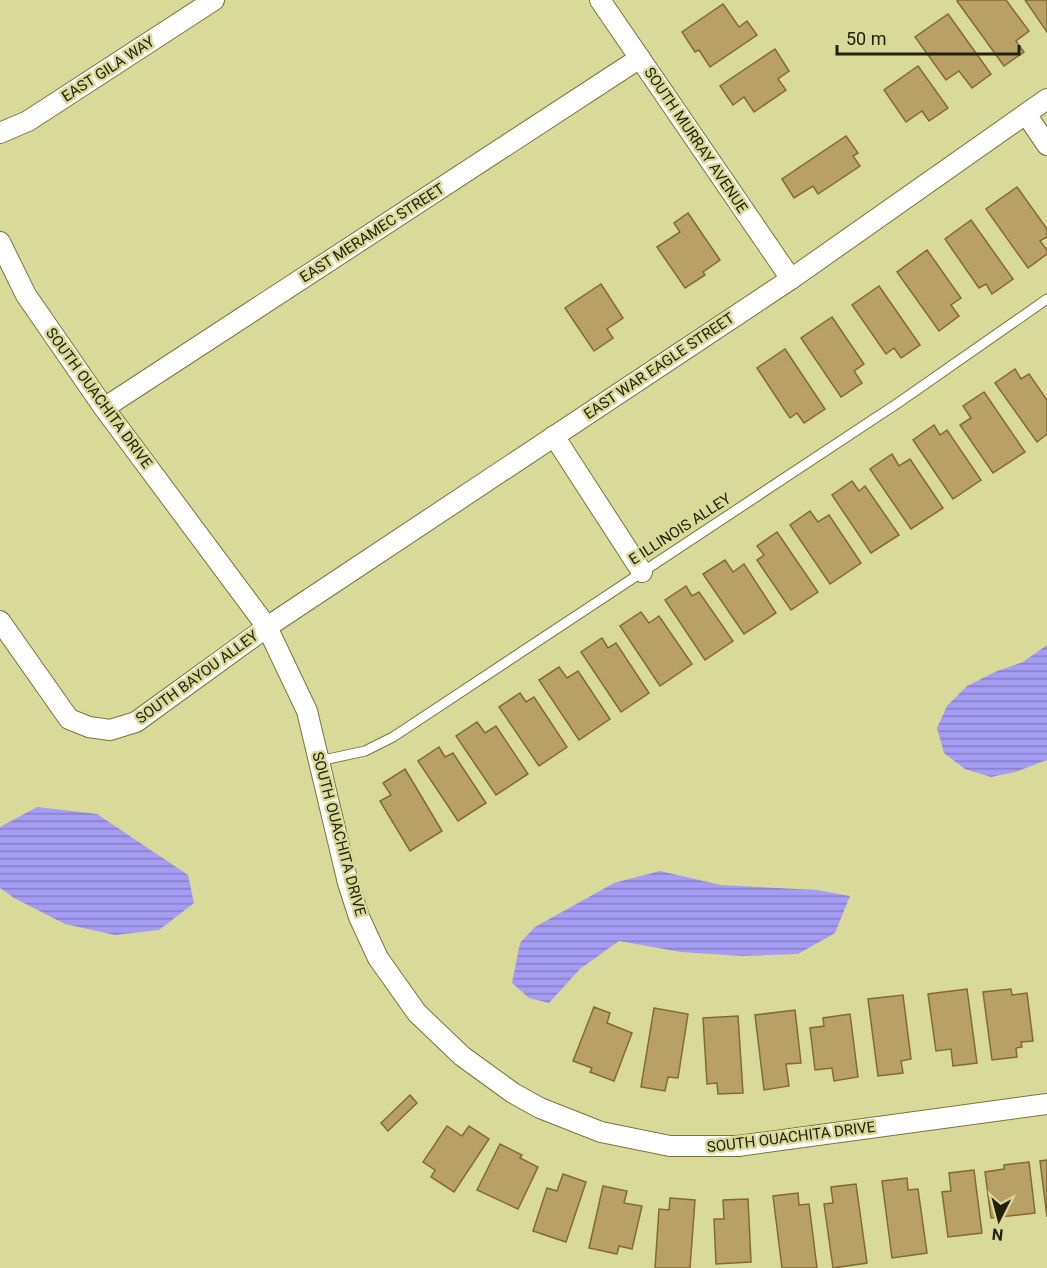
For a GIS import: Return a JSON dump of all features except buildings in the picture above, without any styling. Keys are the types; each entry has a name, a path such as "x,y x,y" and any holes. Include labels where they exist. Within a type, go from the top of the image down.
{"street":[{"name":"EAST GILA WAY","path":"0,134 28,121 214,0"},
{"name":"SOUTH MURRAY AVENUE","path":"600,0 791,279"},
{"name":"EAST MERAMEC STREET","path":"104,408 639,58"},
{"name":"EAST WAR EAGLE STREET","path":"267,627 791,279 1047,99"},
{"path":"1026,114 1047,145"},
{"name":"SOUTH OUACHITA DRIVE","path":"0,242 26,295 104,408 267,627 307,711 348,883 359,917 378,958 417,1013 439,1036 484,1074 540,1108 601,1132 670,1146 738,1146 1047,1104"},
{"path":"554,436 642,572"},
{"name":"SOUTH BAYOU ALLEY","path":"0,621 69,719 110,730 136,722 267,627"}],"lane":[{"name":"E ILLINOIS ALLEY","path":"319,761 365,751 393,737 898,403 1047,300"}],"shaded area":[{"path":"1047,645 1047,760 1015,772 991,777 965,769 944,753 937,728 947,706 967,686 995,672 1023,662"},
{"path":"37,807 97,814 188,875 194,903 159,930 115,935 65,924 14,898 0,888 0,827"},
{"path":"660,871 721,885 817,890 850,896 835,933 798,954 742,956 681,952 619,941 580,969 549,1003 529,998 512,983 520,943 535,927 614,883"}]}
